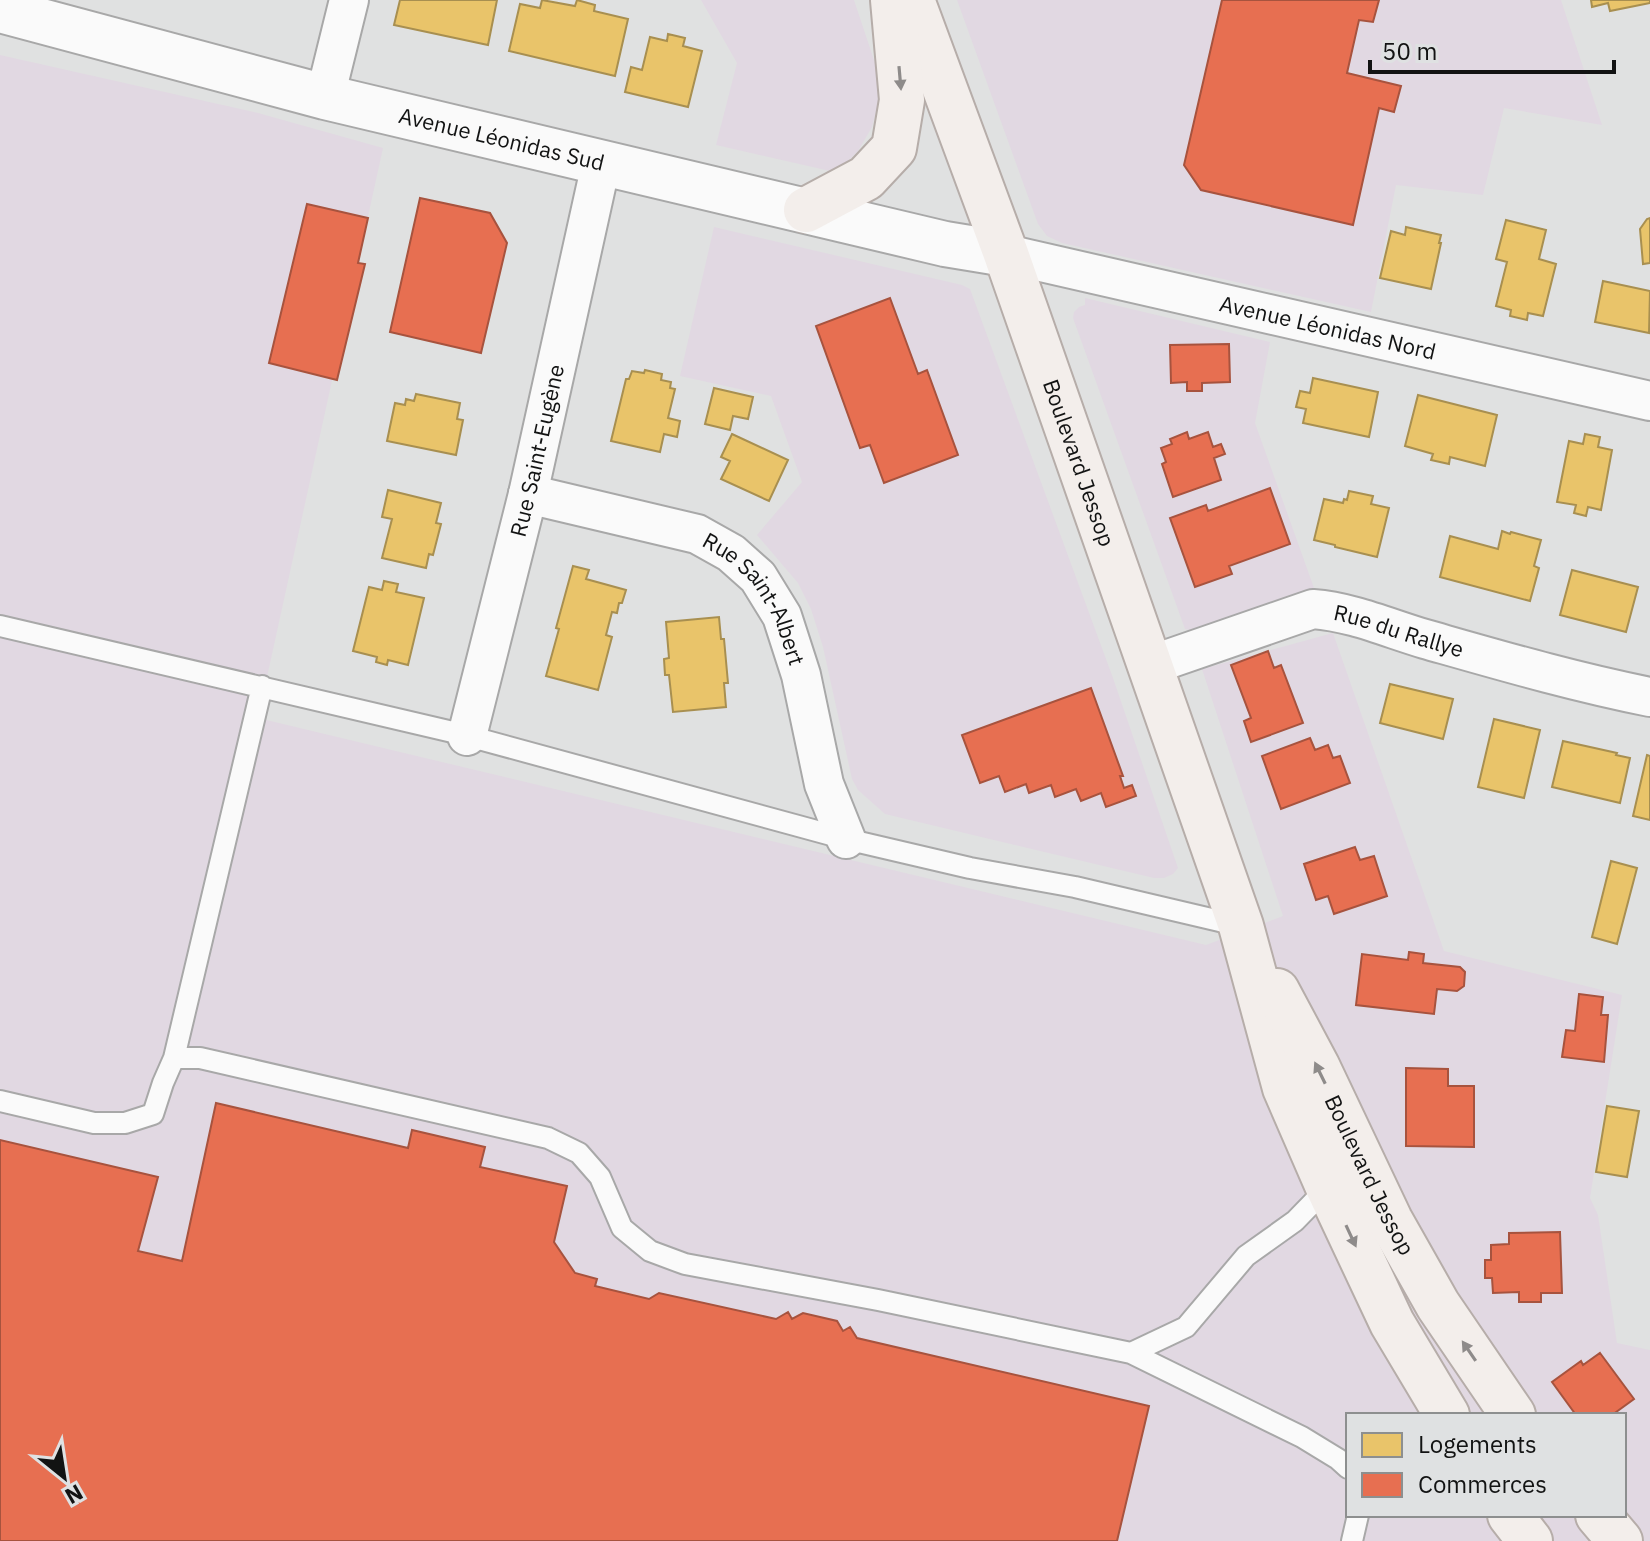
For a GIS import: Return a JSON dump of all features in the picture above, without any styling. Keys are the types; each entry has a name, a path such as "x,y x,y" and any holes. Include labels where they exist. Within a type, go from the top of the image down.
{"main road":[{"path":"806,210 866,178 894,148 902,100 893,0"},
{"name":"Boulevard Jessop","path":"912,0 1006,254 1241,926 1285,1088 1392,1323 1446,1413"},
{"name":"Boulevard Jessop","path":"1241,926 1317,1066 1390,1220 1438,1305 1512,1413"},
{"path":"1512,1517 1530,1541"},
{"path":"1600,1517 1620,1541"}],"street":[{"path":"325,97 349,0"},
{"name":"Avenue Léonidas Sud","path":"0,10 325,97 601,164 945,244 1006,254"},
{"name":"Rue Saint-Eugène","path":"467,736 528,494 601,164"},
{"name":"Avenue Léonidas Nord","path":"1006,254 1650,401"},
{"name":"Rue Saint-Albert","path":"528,494 697,534 731,553 758,577 782,616 801,675 824,784 846,839"},
{"name":"Rue du Rallye","path":"1151,665 1313,609 1336,611 1612,690 1650,697"}],"lane":[{"path":"0,626 467,736 846,839 1241,926"},
{"path":"0,1101 94,1123 125,1123 153,1114 174,1058 262,686"},
{"path":"174,1058 200,1058 548,1138 579,1153 600,1177 622,1228 650,1251 685,1264 878,1300 1131,1353 1302,1437 1346,1466"},
{"path":"1131,1353 1186,1327 1246,1256 1295,1221 1328,1187"},
{"path":"1352,1541 1358,1517"}],"shaded area":[{"path":"701,0 854,0 878,72 878,104 872,127 858,151 845,164 830,171 716,145 737,63"},
{"path":"957,0 1561,0 1602,125 1504,108 1483,195 1396,185 1371,312 1062,243 1047,236 1038,224"},
{"path":"0,55 258,113 383,148 258,718 1206,945 1283,916 1202,669 1333,633 1444,951 1622,995 1590,1198 1598,1215 1617,1343 1650,1350 1650,1541 0,1541"},
{"path":"714,227 970,289 1113,678 1178,868 1173,874 1154,878 885,814 858,790 852,779 823,647 811,609 798,583 757,535 802,482 771,396 680,376"},
{"path":"1085,298 1270,342 1255,423 1314,588 1185,629 1073,318 1074,312 1085,305"}],"building: Logements":[{"path":"400,0 497,0 488,45 394,25"},
{"path":"542,0 575,6 577,0 595,5 594,11 628,19 615,76 509,51 520,4 540,8"},
{"path":"1591,0 1650,0 1650,3 1610,11 1608,3 1592,7"},
{"path":"668,34 685,38 683,46 702,51 688,107 625,92 631,67 642,70 650,37 667,41"},
{"path":"1650,218 1650,263 1643,264 1640,229"},
{"path":"1506,220 1546,230 1539,259 1556,264 1543,316 1528,313 1527,320 1510,316 1511,310 1496,306 1507,262 1496,259"},
{"path":"1406,227 1441,235 1431,289 1380,278 1391,231 1405,235"},
{"path":"1603,281 1650,291 1649,333 1595,322"},
{"path":"645,370 662,374 661,380 671,382 670,388 675,389 668,418 680,421 677,437 664,434 660,452 611,441 626,379 632,371 644,373"},
{"path":"1313,378 1378,392 1369,437 1303,423 1306,409 1296,407 1300,391 1310,393"},
{"path":"714,388 753,397 748,419 733,416 730,430 705,424"},
{"path":"416,394 460,403 457,419 463,420 456,455 387,441 395,403 405,405 406,399 414,401"},
{"path":"1418,395 1497,415 1485,466 1450,457 1449,464 1431,460 1433,454 1405,446"},
{"path":"732,434 788,460 769,501 721,479 730,461 721,457"},
{"path":"1585,434 1600,437 1598,447 1612,450 1601,510 1588,507 1586,516 1574,513 1576,505 1557,502 1569,441 1583,444"},
{"path":"388,490 441,503 436,523 441,524 433,555 429,554 426,568 382,558 392,519 382,517"},
{"path":"1349,491 1373,496 1371,504 1389,508 1377,557 1314,540 1324,499 1343,503"},
{"path":"1502,531 1541,540 1534,566 1539,568 1530,601 1440,577 1450,536 1498,549"},
{"path":"573,566 589,570 586,579 626,590 617,613 612,612 606,635 612,637 598,690 546,676"},
{"path":"1572,570 1638,587 1626,632 1560,615"},
{"path":"384,581 398,584 396,592 424,598 408,665 388,660 387,665 376,662 377,657 353,651 369,587 382,590"},
{"path":"719,617 728,683 724,683 726,707 673,712 669,675 665,675 664,659 669,658 666,622"},
{"path":"1390,684 1453,699 1443,739 1380,723"},
{"path":"1494,719 1540,730 1524,798 1478,787"},
{"path":"1563,741 1630,758 1620,803 1552,787"},
{"path":"1647,755 1650,756 1650,820 1633,816"},
{"path":"1611,861 1637,868 1617,944 1592,937"},
{"path":"1607,1106 1639,1111 1627,1177 1596,1172"}],"building: Commerces":[{"path":"1222,0 1379,0 1373,22 1359,20 1347,73 1401,86 1394,112 1379,108 1353,225 1201,190 1184,165"},
{"path":"420,198 490,213 507,243 481,353 390,332"},
{"path":"307,204 368,218 358,263 365,264 337,380 269,363"},
{"path":"890,298 918,374 927,370 958,455 884,483 870,445 860,448 816,326"},
{"path":"1229,344 1230,382 1202,383 1202,391 1187,391 1187,382 1171,383 1170,345"},
{"path":"1187,432 1189,439 1208,432 1213,447 1221,444 1225,454 1214,458 1221,480 1173,497 1162,464 1166,462 1161,448 1172,444 1170,439"},
{"path":"1270,488 1290,544 1229,566 1232,574 1195,587 1170,518 1206,505 1208,511"},
{"path":"1268,651 1274,668 1281,665 1303,723 1251,742 1244,721 1251,718 1231,665"},
{"path":"1091,688 1123,776 1120,776 1124,788 1132,785 1136,796 1106,807 1101,793 1081,801 1076,789 1055,797 1051,785 1029,793 1026,784 1005,792 999,776 980,783 962,735"},
{"path":"1310,738 1315,750 1328,745 1333,758 1340,756 1350,783 1281,809 1262,756"},
{"path":"1355,847 1360,860 1374,856 1387,896 1334,914 1328,896 1316,900 1304,864"},
{"path":"1409,952 1424,954 1423,963 1460,967 1465,972 1464,986 1457,991 1437,989 1434,1014 1356,1005 1362,954 1408,960"},
{"path":"1579,994 1603,997 1601,1015 1608,1015 1604,1062 1562,1057 1566,1030 1575,1031"},
{"path":"1406,1068 1448,1069 1448,1086 1474,1086 1474,1147 1406,1146"},
{"path":"216,1103 408,1148 412,1130 485,1147 480,1167 567,1186 554,1242 575,1273 597,1279 595,1286 649,1299 659,1293 776,1319 788,1312 792,1319 803,1313 837,1321 843,1331 850,1327 857,1338 1149,1406 1117,1541 0,1541 0,1140 158,1177 138,1251 182,1261"},
{"path":"1560,1232 1562,1293 1541,1293 1541,1302 1519,1302 1519,1292 1493,1293 1492,1278 1485,1278 1485,1260 1491,1260 1491,1245 1509,1244 1509,1233"},
{"path":"1600,1353 1634,1399 1615,1413 1575,1413 1552,1382 1581,1361 1583,1365"}]}
